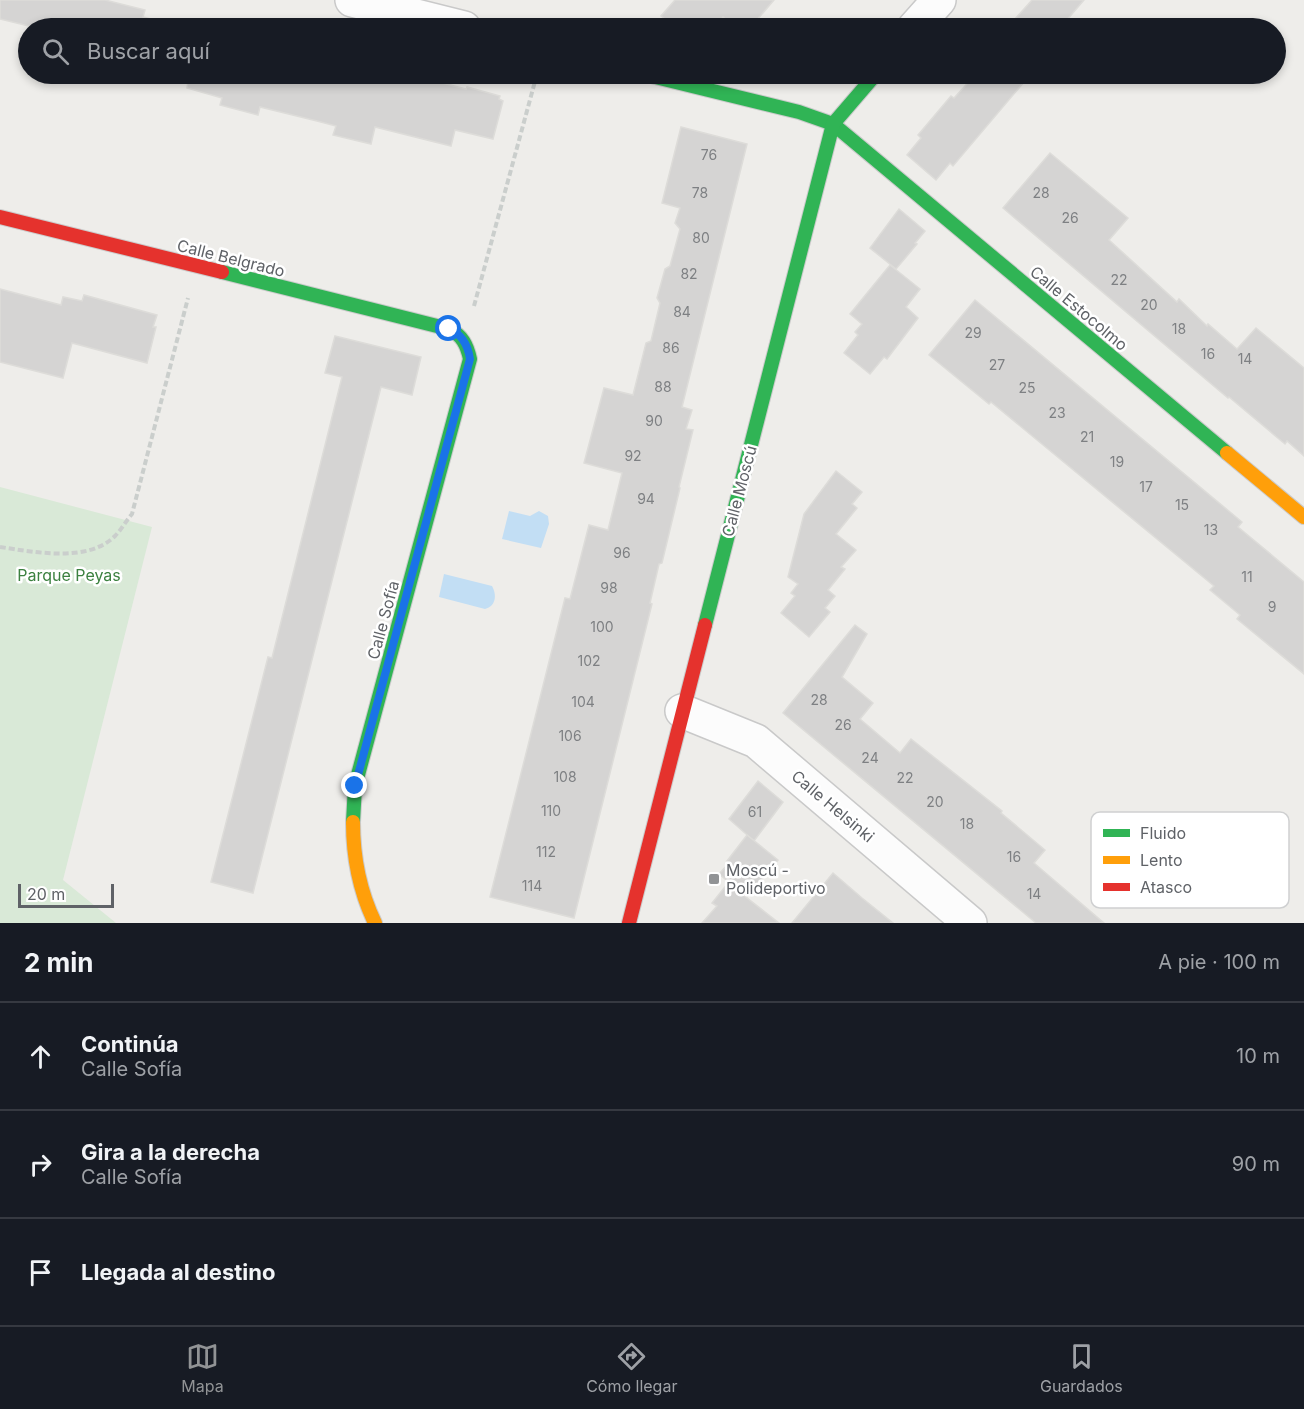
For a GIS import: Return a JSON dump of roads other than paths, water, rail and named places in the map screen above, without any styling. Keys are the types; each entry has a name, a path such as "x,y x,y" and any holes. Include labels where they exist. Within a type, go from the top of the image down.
{"street":[{"path":"352,0 424,18"},
{"path":"923,18 939,0"},
{"path":"685,84 799,112 833,124"},
{"name":"Calle Moscú","path":"629,923 833,124 867,84"},
{"name":"Calle Estocolmo","path":"833,124 1304,517"},
{"name":"Calle Belgrado","path":"0,217 454,331"},
{"name":"Calle Sofía","path":"375,923 360,886 354,855 352,820 355,786 470,359 468,346 454,331"},
{"name":"Calle Helsinki","path":"682,711 756,741 970,923"}],"water":[{"path":"509,511 530,516 539,511 548,516 549,524 541,548 502,539"},
{"path":"444,574 492,586 495,593 493,603 485,609 439,597"}],"place":[{"name":"Moscú - Polideportivo","path":"714,879"}],"park label":[{"name":"Parque Peyas","path":"69,575"}]}
